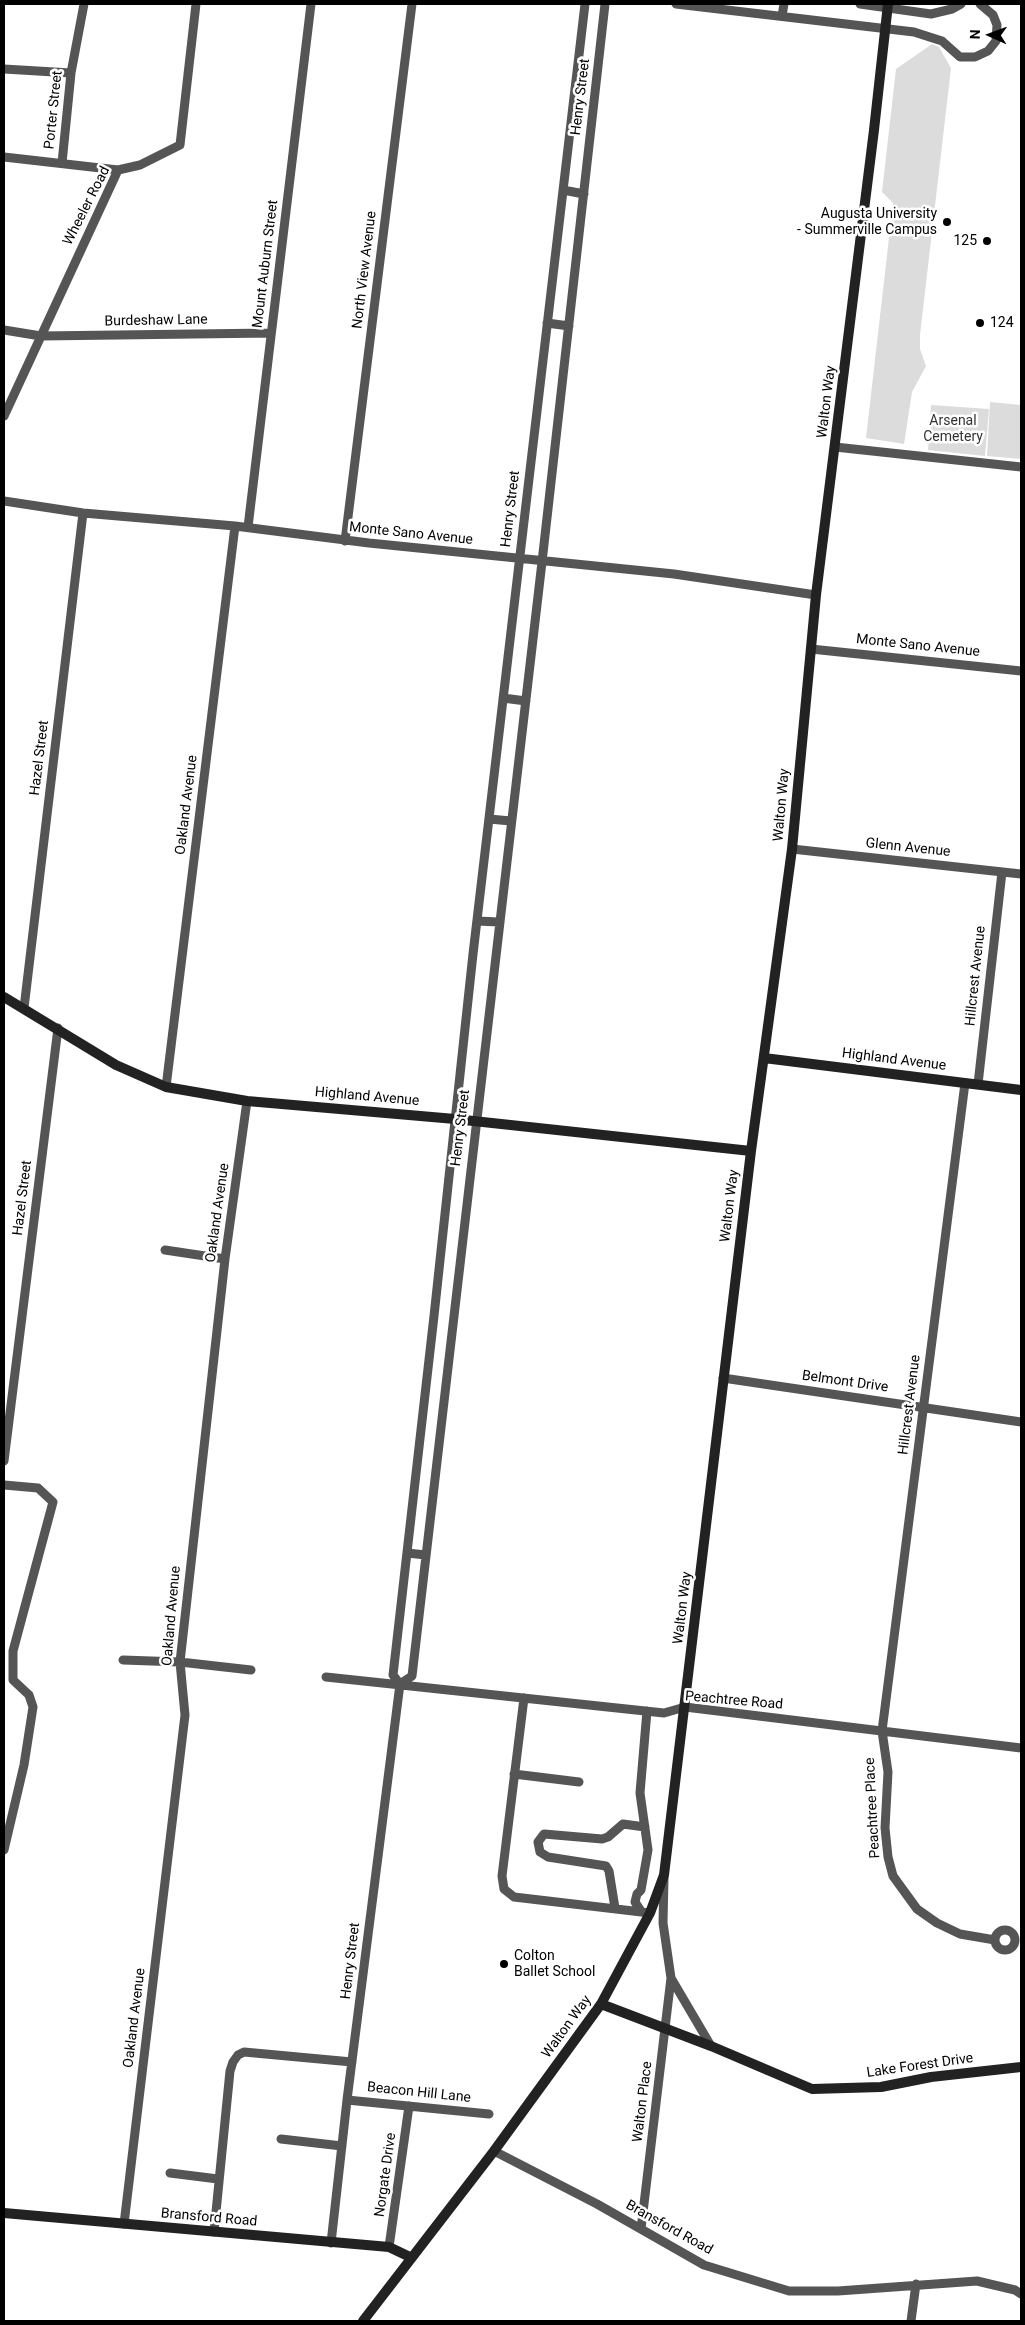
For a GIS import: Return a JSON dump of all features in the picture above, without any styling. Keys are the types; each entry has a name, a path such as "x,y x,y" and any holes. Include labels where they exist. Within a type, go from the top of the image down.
{"main road":[{"name":"Walton Way","path":"362,2321 494,2151 601,2004 664,1875 751,1151 792,849 816,595 874,130 887,5"},
{"name":"Highland Avenue","path":"4,997 58,1028 116,1065 166,1087 247,1101 455,1119 751,1151"},
{"name":"Highland Avenue","path":"764,1058 1021,1090"},
{"name":"Lake Forest Drive","path":"601,2004 710,2046 812,2089 881,2087 931,2077 1021,2066"},
{"name":"Bransford Road","path":"4,2214 390,2247 410,2257"}],"street":[{"name":"Porter Street","path":"84,4 71,73 62,163 118,170"},
{"name":"Wheeler Road","path":"4,416 118,170 140,165 180,145 196,4"},
{"name":"Mount Auburn Street","path":"248,527 311,4"},
{"name":"North View Avenue","path":"345,541 412,4"},
{"name":"Henry Street","path":"331,2243 347,2100 400,1684 392,1674 546,323 585,4"},
{"name":"Henry Street","path":"400,1684 412,1676 605,4"},
{"path":"676,4 884,28 931,36 942,41 960,57 975,58 988,50 996,41 997,25 993,15 980,4"},
{"path":"782,16 784,4"},
{"path":"860,4 887,5 931,14 952,9 961,4"},
{"path":"4,69 71,73"},
{"path":"4,157 62,163"},
{"path":"563,190 584,194"},
{"path":"546,323 569,326"},
{"name":"Burdeshaw Lane","path":"4,330 41,336 272,333"},
{"path":"835,447 1021,467"},
{"name":"Monte Sano Avenue","path":"4,502 83,513 248,527 345,541 674,574 816,595"},
{"name":"Hazel Street","path":"24,1008 83,513"},
{"name":"Oakland Avenue","path":"166,1087 235,526"},
{"name":"Monte Sano Avenue","path":"811,648 1021,671"},
{"path":"503,698 526,700"},
{"path":"489,819 511,821"},
{"name":"Glenn Avenue","path":"792,849 1021,874"},
{"name":"Hillcrest Avenue","path":"978,1084 1002,872"},
{"path":"477,921 499,922"},
{"name":"Hazel Street","path":"4,1461 58,1028"},
{"name":"Hillcrest Avenue","path":"882,1731 965,1083"},
{"name":"Oakland Avenue","path":"124,2224 185,1715 180,1662 225,1259 247,1101"},
{"path":"165,1250 225,1259"},
{"path":"432,1335 450,1337"},
{"name":"Belmont Drive","path":"723,1378 1021,1422"},
{"path":"4,1485 38,1488 53,1502 8,1651 13,1680 29,1695 33,1707 24,1765 4,1850"},
{"path":"407,1553 426,1555"},
{"path":"123,1660 180,1662 251,1670"},
{"name":"Peachtree Road","path":"326,1677 664,1713 685,1707 1021,1748"},
{"path":"524,1698 502,1876 504,1889 514,1897 646,1912"},
{"path":"646,1912 635,1902 636,1894 641,1890 648,1850 640,1793 647,1711"},
{"name":"Peachtree Place","path":"882,1731 888,1772 885,1828 888,1857 893,1876 917,1909 937,1922 960,1934 995,1940"},
{"path":"514,1774 580,1782"},
{"path":"615,1908 609,1871 606,1866 548,1857 540,1852 538,1842 544,1834 602,1839 608,1837 623,1824 645,1827"},
{"path":"664,1875 663,1923 671,1978 710,2046"},
{"name":"Walton Place","path":"641,2229 671,1978"},
{"path":"214,2232 230,2071 238,2055 244,2052 352,2062"},
{"name":"Beacon Hill Lane","path":"347,2100 489,2114"},
{"name":"Norgate Drive","path":"390,2247 409,2106"},
{"path":"281,2139 342,2146"},
{"name":"Bransford Road","path":"494,2151 641,2229 704,2265 790,2291 838,2291 977,2281 1015,2290 1021,2294"},
{"path":"170,2173 218,2179"},
{"path":"911,2321 916,2284"}],"green space":[{"path":"932,44 939,47 951,68 920,335 920,349 926,366 912,392 904,444 866,438 893,203 882,192 896,69"},
{"path":"990,402 1021,405 1021,459 987,456"},
{"name":"Arsenal Cemetery","path":"931,405 989,409 985,456 928,450"}],"place":[{"name":"Augusta University - Summerville Campus","path":"947,222"},
{"name":"125","path":"987,241"},
{"name":"124","path":"980,323"},
{"name":"Colton Ballet School","path":"504,1964"}]}
